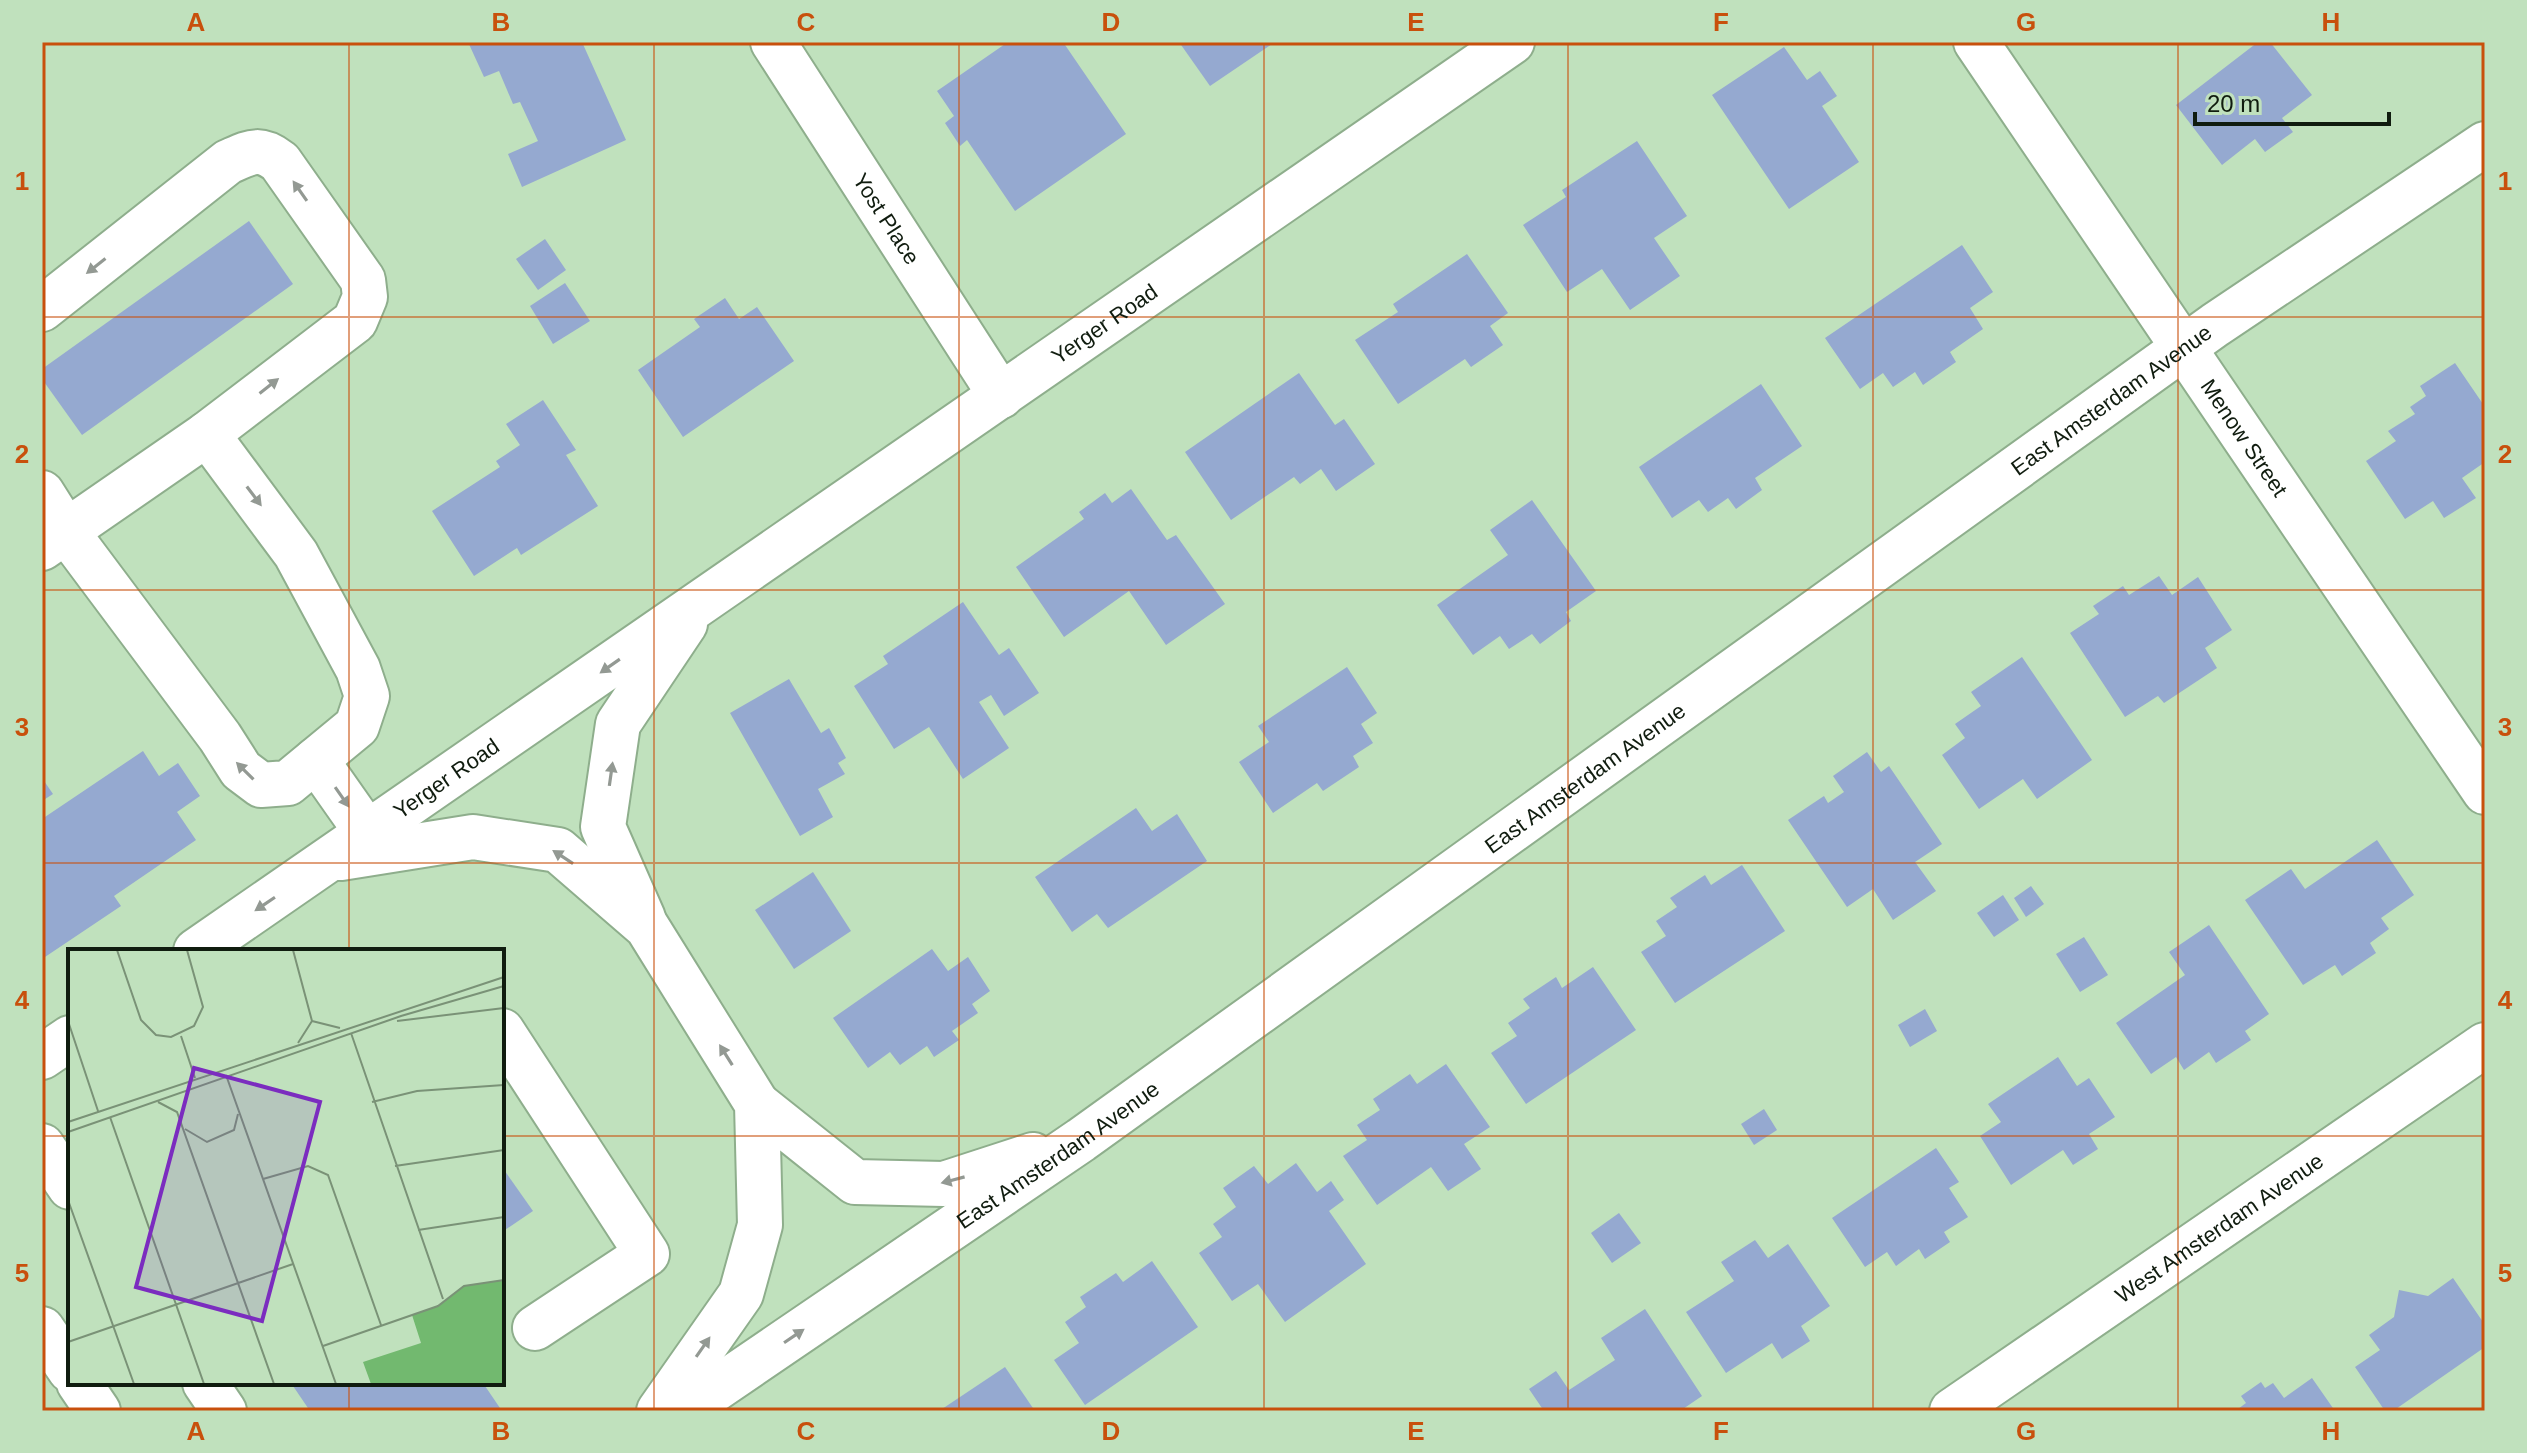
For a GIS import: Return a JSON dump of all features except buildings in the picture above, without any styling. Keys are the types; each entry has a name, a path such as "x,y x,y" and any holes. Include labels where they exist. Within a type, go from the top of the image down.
{"street":[{"name":"Yost Place","path":"773,42 1001,396"},
{"name":"Yerger Road","path":"199,949 1512,42"},
{"name":"Menow Street","path":"1976,42 2485,792"},
{"name":"East Amsterdam Avenue","path":"683,1411 731,1398 1081,1140 2184,347 2485,144"},
{"path":"42,309 228,162 251,152 266,152 280,162 363,280 365,297 355,321 207,434 54,539"},
{"path":"42,493 54,539 220,737 241,770 261,785 288,783 357,726 367,696 358,669 296,554 207,434"},
{"name":"Yerger Road","path":"647,927 603,827 618,724 697,605"},
{"path":"316,760 368,834"},
{"path":"329,860 473,837 558,850 647,927 757,1104 855,1182 944,1184 1081,1140"},
{"path":"504,1034 647,1254 535,1328"},
{"path":"42,1057 68,1039"},
{"name":"West Amsterdam Avenue","path":"1952,1411 2485,1045"},
{"path":"659,1411 741,1294 760,1225 757,1104"},
{"path":"42,1146 68,1184"},
{"path":"42,1329 68,1367"},
{"path":"80,1385 98,1411"},
{"path":"206,1385 224,1411"}]}
